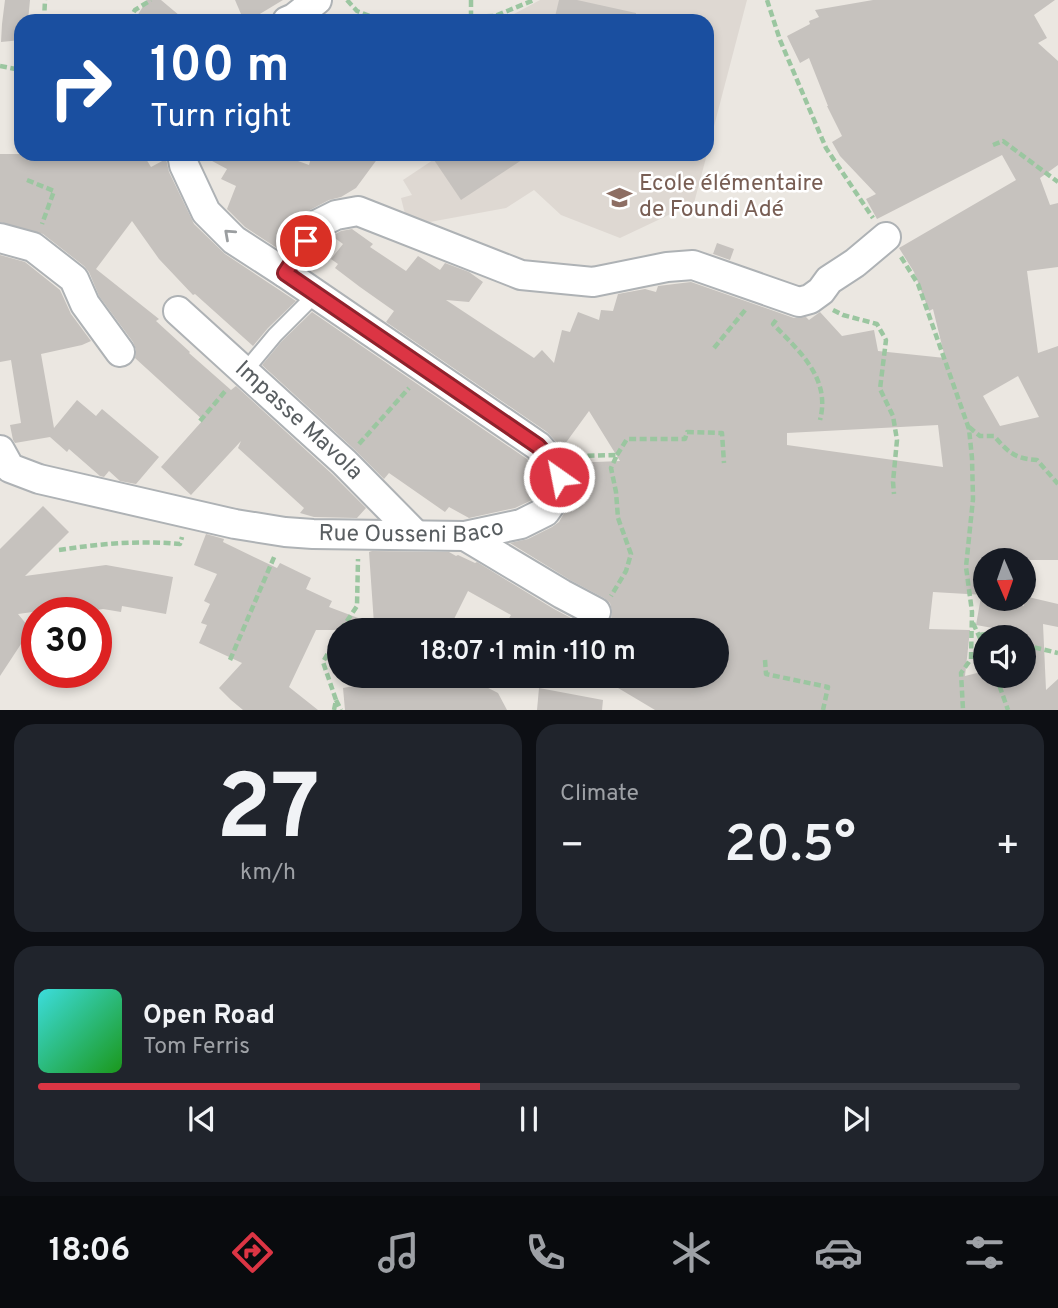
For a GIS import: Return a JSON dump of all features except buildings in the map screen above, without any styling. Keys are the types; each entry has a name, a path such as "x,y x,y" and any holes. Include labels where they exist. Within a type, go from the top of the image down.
{"street":[{"path":"299,14 317,0"},
{"path":"183,161 206,212 234,240 538,446 552,462"},
{"path":"285,273 316,225 336,215 358,211 521,275 593,282 667,267 693,265 800,299 821,291 829,280 886,237"},
{"path":"0,238 33,247 74,279 85,304 120,352"},
{"name":"Impasse Mavola","path":"178,311 344,463 415,534"},
{"name":"Rue Ousseni Baco","path":"3,467 39,479 235,524 313,534 465,536 521,524 545,512 555,498 559,477 552,462"},
{"path":"465,536 596,612"}],"lane":[{"path":"244,370 316,294"}],"path":[{"path":"132,14 151,0"},
{"path":"347,0 357,11 364,14"},
{"path":"500,14 534,0"},
{"path":"766,1 826,148 918,284 968,426 973,499 966,567 972,619 971,659 961,673 963,709"},
{"path":"993,145 1003,141 1058,181"},
{"path":"27,180 54,191 33,247"},
{"path":"714,348 747,309 754,285"},
{"path":"820,420 820,387 812,367 773,324 800,299 877,324 886,340 880,389 893,416 897,440 892,482 894,494"},
{"path":"344,463 425,368"},
{"path":"200,421 244,370"},
{"path":"968,426 980,436 994,436 1011,455 1037,460 1058,484"},
{"path":"596,612 608,600 626,571 631,554 618,518 611,468 627,439 685,439 687,432 722,433 724,463"},
{"path":"552,462 561,458 618,455"},
{"path":"230,660 285,531"},
{"path":"349,618 357,606 359,569 355,534"},
{"path":"59,550 93,544 162,542"},
{"path":"972,619 975,625"},
{"path":"1036,648 1058,653"},
{"path":"327,655 323,662 327,675"},
{"path":"765,660 766,674 828,687 823,709"},
{"path":"331,688 341,709"},
{"path":"1000,688 1008,709"},
{"path":"334,709 335,700"}],"shaded area":[{"name":"Ecole élémentaire de Foundi Adé","path":"540,0 747,0 714,126 714,14 514,14"},
{"name":"Ecole élémentaire de Foundi Adé","path":"432,161 705,161 694,203 620,238 561,215 534,190 506,208 408,226 401,198 412,195 403,180"}],"place":[{"name":"Ecole élémentaire de Foundi Adé","path":"619,197"}],"route":[{"path":"306,241 285,273 538,446 552,462 559,477"}]}
